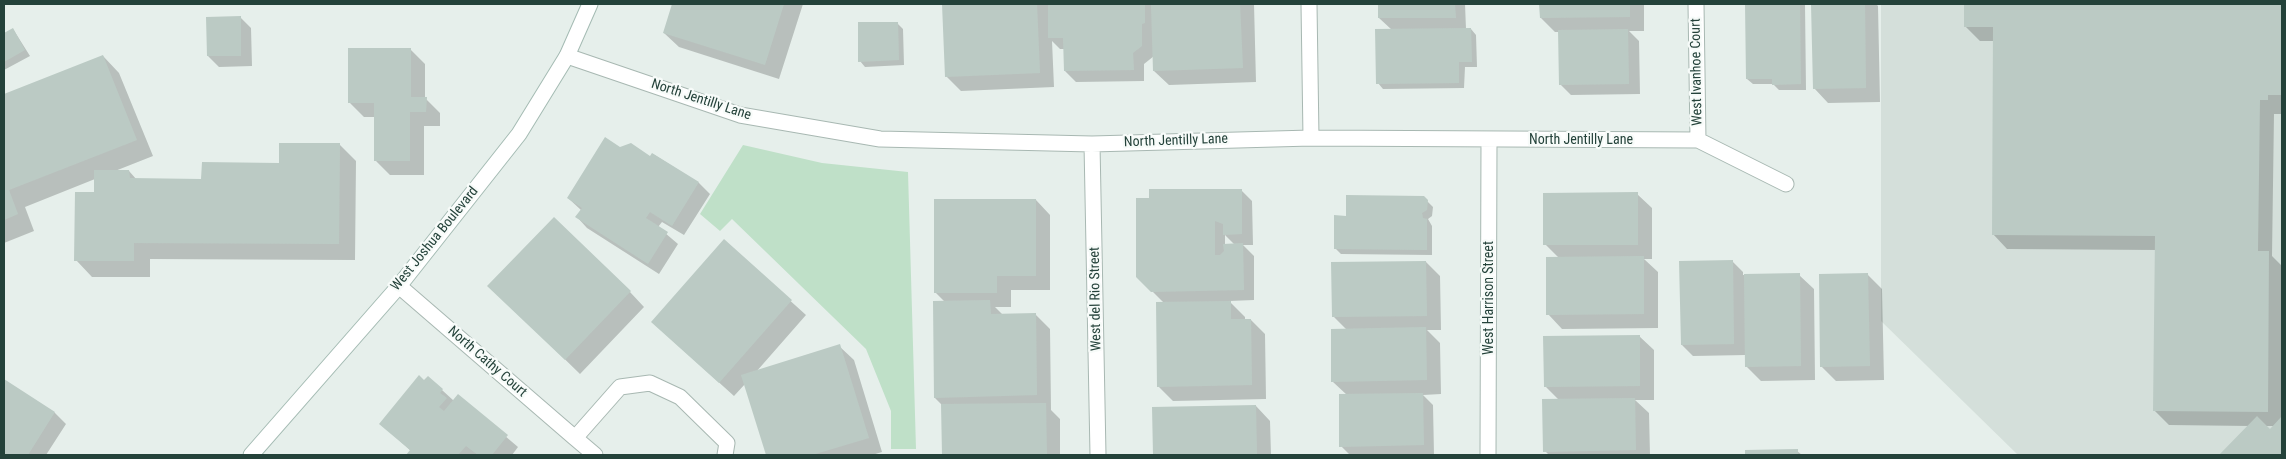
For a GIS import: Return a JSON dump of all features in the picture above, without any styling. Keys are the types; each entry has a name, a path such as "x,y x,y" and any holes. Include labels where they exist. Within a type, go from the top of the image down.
{"street":[{"name":"West Joshua Boulevard","path":"252,455 399,286 518,134 567,56 590,4"},
{"path":"1309,4 1311,138"},
{"name":"West Ivanhoe Court","path":"1696,4 1698,140"},
{"name":"North Jentilly Lane","path":"567,56 740,115 880,139 1092,144 1311,138 1698,140 1786,184"},
{"name":"West Harrison Street","path":"1488,455 1489,140"},
{"name":"West del Rio Street","path":"1092,144 1098,455"},
{"name":"North Cathy Court","path":"399,286 595,455"},
{"path":"575,438 620,387 650,383 680,397 727,443 725,455"}],"shaded area":[{"path":"1881,4 2282,4 2282,455 2018,455 1881,321"}],"green space":[{"path":"743,145 822,163 908,172 916,449 891,449 891,411 866,349 732,219 720,231 700,214"}],"building":[{"path":"672,4 784,4 765,65 663,33"},
{"path":"942,4 1037,4 1040,73 945,77"},
{"path":"1048,4 1145,4 1145,23 1142,24 1142,46 1133,53 1134,70 1064,71 1063,38 1048,38"},
{"path":"1151,4 1240,4 1243,68 1153,71"},
{"path":"1378,4 1455,4 1456,18 1378,18"},
{"path":"1539,4 1630,4 1630,17 1540,18"},
{"path":"1745,4 1800,4 1801,84 1772,85 1772,79 1746,79"},
{"path":"1811,4 1865,4 1866,88 1813,89"},
{"path":"1964,4 2282,4 2282,95 2268,95 2268,100 2260,100 2258,251 2269,251 2268,412 2153,411 2155,236 1992,235 1993,27 1964,27"},
{"path":"241,16 241,56 207,56 206,17"},
{"path":"858,22 898,22 899,60 858,62"},
{"path":"13,28 25,50 4,62 4,33"},
{"path":"1471,28 1472,62 1459,62 1459,83 1376,84 1375,29"},
{"path":"1628,29 1629,84 1559,85 1558,30"},
{"path":"348,48 411,48 411,97 427,97 426,112 410,112 410,161 374,161 374,103 348,103"},
{"path":"103,55 137,140 9,190 18,214 4,220 4,94"},
{"path":"605,137 620,147 631,143 650,156 652,153 699,182 672,226 650,212 646,218 668,232 648,264 575,217 582,208 567,198"},
{"path":"279,143 340,143 339,244 134,243 134,261 74,261 75,192 94,192 94,170 129,170 130,178 201,179 202,162 279,163"},
{"path":"1149,189 1242,189 1242,234 1223,235 1223,224 1215,221 1215,255 1220,255 1224,251 1223,244 1243,243 1244,290 1151,292 1136,277 1136,198 1149,198"},
{"path":"1638,192 1638,245 1543,245 1543,193"},
{"path":"1346,195 1424,196 1428,200 1427,210 1422,213 1423,218 1427,219 1427,250 1334,249 1334,215 1346,216"},
{"path":"934,199 1036,199 1036,276 997,276 997,293 934,293"},
{"path":"554,217 631,291 565,360 487,286"},
{"path":"724,239 792,300 719,383 651,322"},
{"path":"1644,256 1644,314 1546,315 1546,257"},
{"path":"1733,260 1734,344 1681,345 1679,261"},
{"path":"1426,261 1427,316 1332,317 1331,262"},
{"path":"1800,273 1801,366 1745,367 1744,274"},
{"path":"1868,273 1870,366 1820,367 1819,274"},
{"path":"990,300 991,314 1036,313 1037,395 934,398 933,301"},
{"path":"1231,301 1231,319 1251,319 1252,385 1157,387 1156,302"},
{"path":"1426,327 1427,380 1331,382 1331,329"},
{"path":"1640,335 1640,386 1544,387 1543,336"},
{"path":"840,344 869,438 812,455 766,455 741,375"},
{"path":"419,375 424,380 428,376 443,389 440,393 447,398 439,407 444,411 458,394 508,435 492,455 478,455 466,446 458,455 406,455 410,450 379,424"},
{"path":"4,379 55,412 28,455 4,455"},
{"path":"1423,393 1424,445 1339,447 1339,394"},
{"path":"1635,398 1636,450 1543,452 1542,399"},
{"path":"1046,403 1047,455 942,455 941,404"},
{"path":"1256,405 1257,455 1153,455 1152,407"},
{"path":"2257,416 2270,429 2282,416 2282,455 2219,455"},
{"path":"1798,449 1798,455 1745,455 1745,450"}]}
